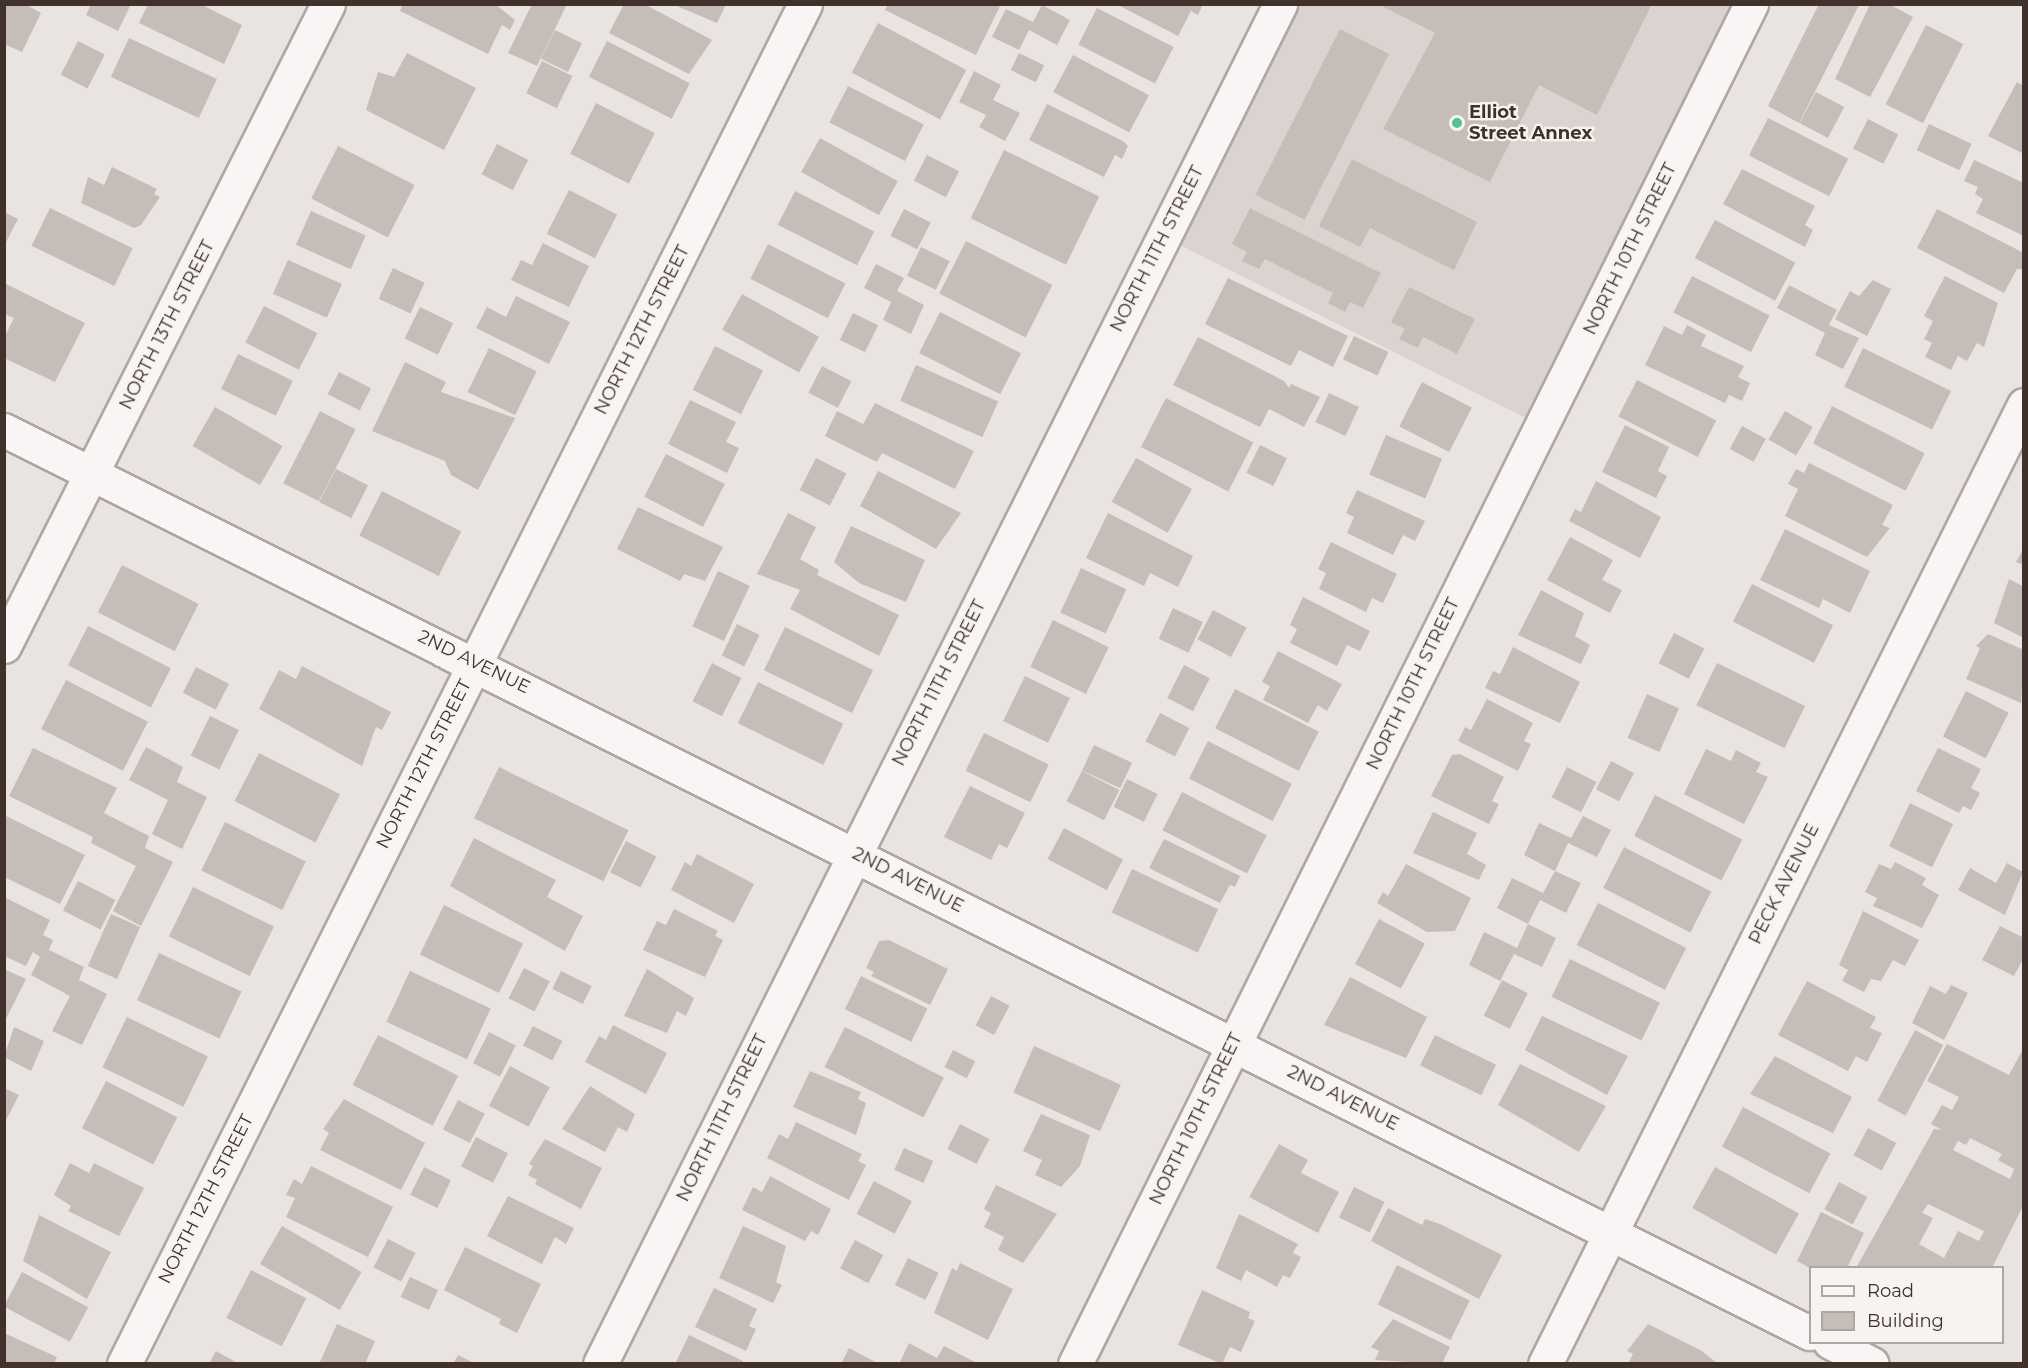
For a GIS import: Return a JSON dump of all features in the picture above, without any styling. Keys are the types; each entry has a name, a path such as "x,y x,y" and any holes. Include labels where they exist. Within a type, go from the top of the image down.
{"street":[{"name":"NORTH 13TH STREET","path":"4,646 328,4"},
{"name":"NORTH 12TH STREET","path":"124,1364 805,4"},
{"name":"NORTH 11TH STREET","path":"600,1364 1280,4"},
{"name":"NORTH 10TH STREET","path":"1075,1364 1751,4"},
{"name":"PECK AVENUE","path":"1545,1364 2024,405"},
{"name":"2ND AVENUE","path":"4,430 475,662 1809,1332"},
{"path":"1834,1344 1872,1364"}],"shaded area":[{"name":"Elliot Street Annex","path":"1288,5 1745,5 1534,422 1171,241"}],"building":[{"path":"4,4 25,4 41,13 22,52 4,44"},
{"path":"91,4 131,4 118,31 86,15"},
{"path":"148,4 200,4 242,25 224,64 139,23"},
{"path":"403,4 495,4 515,20 510,30 502,25 488,54 400,11"},
{"path":"532,4 567,4 537,66 508,53"},
{"path":"624,4 644,4 712,40 689,74 609,33"},
{"path":"672,4 726,4 717,23"},
{"path":"888,4 997,4 1000,6 976,55 885,10"},
{"path":"1116,4 1203,4 1198,15 1191,11 1178,36"},
{"path":"1378,4 1652,4 1597,115 1539,85 1490,182 1383,129 1435,33"},
{"path":"1819,4 1859,5 1799,123 1768,106"},
{"path":"1870,4 1889,4 1913,17 1870,97 1835,79"},
{"path":"1042,5 1070,20 1057,45 1029,30 1019,50 992,37 1006,9 1033,22"},
{"path":"1097,8 1174,47 1155,84 1078,45"},
{"path":"878,23 966,70 940,119 852,72"},
{"path":"1926,25 1963,44 1923,123 1886,104"},
{"path":"1340,29 1389,54 1305,220 1256,195"},
{"path":"555,30 582,43 568,72 541,59"},
{"path":"129,38 217,79 199,118 111,77"},
{"path":"78,41 105,55 87,88 61,75"},
{"path":"607,41 690,83 672,119 589,77"},
{"path":"407,53 476,88 444,150 366,110 378,72 394,77"},
{"path":"1019,53 1044,65 1036,82 1011,70"},
{"path":"1073,55 1149,95 1129,132 1053,92"},
{"path":"542,61 573,76 557,108 526,93"},
{"path":"974,71 1001,85 993,100 1020,113 1005,141 979,127 986,115 959,102"},
{"path":"2017,82 2024,86 2024,154 1988,136"},
{"path":"848,86 924,125 905,161 829,123"},
{"path":"1816,92 1844,107 1828,138 1800,123"},
{"path":"596,103 655,133 629,184 570,154"},
{"path":"1047,104 1123,141 1128,146 1122,159 1115,155 1104,177 1029,140"},
{"path":"1768,118 1848,159 1829,196 1749,155"},
{"path":"1868,119 1898,134 1883,164 1853,148"},
{"path":"1929,124 1972,144 1959,170 1917,150"},
{"path":"820,138 898,181 879,215 801,172"},
{"path":"497,144 528,160 513,190 482,174"},
{"path":"338,146 415,185 388,238 311,199"},
{"path":"1004,150 1099,196 1066,265 971,218"},
{"path":"927,155 959,171 946,197 914,181"},
{"path":"1352,159 1477,222 1454,270 1370,228 1360,247 1319,226"},
{"path":"1974,160 2024,183 2024,236 1976,213 1983,199 1975,194 1978,187 1964,181"},
{"path":"112,167 157,189 154,194 160,197 141,225 134,228 81,203 88,177 104,185"},
{"path":"1742,169 1815,206 1805,225 1813,230 1805,247 1723,204"},
{"path":"569,190 617,215 595,258 547,234"},
{"path":"795,191 874,231 857,265 778,225"},
{"path":"50,208 133,248 114,286 32,246"},
{"path":"1250,208 1381,273 1363,308 1350,302 1345,312 1328,303 1333,293 1265,259 1259,269 1242,261 1247,252 1232,244"},
{"path":"904,209 931,223 917,249 890,236"},
{"path":"1937,209 2024,253 2024,269 2017,269 2004,293 1917,248"},
{"path":"311,211 366,235 351,269 296,245"},
{"path":"4,212 18,219 4,246"},
{"path":"1715,220 1795,263 1775,301 1695,258"},
{"path":"966,241 1052,285 1026,338 939,294"},
{"path":"543,243 589,266 569,307 511,280 521,260 532,265"},
{"path":"768,244 846,283 828,318 750,279"},
{"path":"921,247 950,261 936,290 907,276"},
{"path":"288,260 342,284 327,318 273,294"},
{"path":"876,264 904,278 897,291 924,305 911,334 883,320 891,302 864,288"},
{"path":"393,268 425,283 410,314 379,299"},
{"path":"1692,276 1770,315 1751,352 1673,313"},
{"path":"1945,276 1998,303 1984,347 1977,343 1967,361 1958,356 1951,370 1925,357 1932,343 1924,339 1933,321 1924,316"},
{"path":"1228,278 1348,336 1333,367 1299,350 1291,366 1205,324"},
{"path":"1873,280 1891,289 1867,336 1835,319 1850,291 1859,296"},
{"path":"4,283 85,323 55,382 4,358 4,338 14,318 4,314"},
{"path":"1789,285 1837,310 1829,325 1859,338 1843,369 1815,355 1825,333 1777,308"},
{"path":"1409,287 1475,319 1457,354 1423,337 1418,348 1399,339 1405,329 1391,322"},
{"path":"742,294 819,337 799,373 722,330"},
{"path":"516,296 570,322 549,364 476,328 487,307 506,317"},
{"path":"264,306 317,333 299,370 245,343"},
{"path":"420,307 453,323 438,355 405,338"},
{"path":"940,312 1021,353 1000,394 919,353"},
{"path":"853,313 878,325 865,352 840,340"},
{"path":"1687,325 1706,335 1701,346 1744,366 1738,377 1750,383 1742,401 1729,395 1725,403 1645,365 1664,326 1682,335"},
{"path":"1354,336 1388,352 1377,376 1343,360"},
{"path":"1198,337 1284,381 1289,388 1291,384 1320,397 1304,427 1269,409 1260,427 1173,385"},
{"path":"715,346 763,371 741,414 693,390"},
{"path":"489,348 537,371 515,415 468,392"},
{"path":"1863,348 1951,391 1932,430 1844,387"},
{"path":"238,354 293,381 276,416 221,389"},
{"path":"405,362 446,382 441,392 515,418 478,490 451,475 445,461 372,431"},
{"path":"916,365 998,402 982,437 900,401"},
{"path":"822,366 851,381 838,408 808,393"},
{"path":"339,372 371,388 360,411 328,394"},
{"path":"1637,380 1716,420 1698,457 1618,417"},
{"path":"1422,382 1472,407 1449,452 1399,427"},
{"path":"1329,393 1359,407 1345,436 1315,422"},
{"path":"1166,398 1253,442 1228,491 1141,447"},
{"path":"690,400 736,422 726,442 739,448 727,473 668,444"},
{"path":"875,403 974,451 955,489 882,453 877,462 825,436 837,411 863,424"},
{"path":"1832,406 1925,453 1906,491 1813,443"},
{"path":"215,407 283,446 260,485 192,446"},
{"path":"320,411 356,429 319,501 283,483"},
{"path":"1785,411 1813,427 1796,456 1768,440"},
{"path":"1625,425 1669,447 1658,471 1667,476 1656,498 1602,472"},
{"path":"1742,426 1766,439 1754,462 1730,449"},
{"path":"1386,435 1442,459 1425,498 1369,475"},
{"path":"1260,445 1287,458 1273,486 1246,473"},
{"path":"666,454 725,484 703,527 644,497"},
{"path":"816,458 846,473 830,506 800,490"},
{"path":"1136,458 1192,489 1168,533 1112,502"},
{"path":"1809,463 1893,505 1882,525 1890,528 1867,557 1785,516 1798,489 1788,484 1796,469 1804,473"},
{"path":"336,469 368,485 351,518 319,502"},
{"path":"878,471 961,513 936,549 860,506"},
{"path":"1596,481 1661,517 1640,558 1569,521 1575,509 1581,512"},
{"path":"1357,490 1425,521 1415,541 1403,535 1393,555 1347,533 1354,517 1346,513"},
{"path":"382,491 461,531 439,576 359,536"},
{"path":"638,507 723,547 705,581 684,574 680,581 617,549"},
{"path":"788,513 816,527 800,559 819,570 817,575 899,615 879,656 790,609 800,590 757,574"},
{"path":"1108,513 1193,556 1178,587 1150,573 1144,586 1086,558"},
{"path":"851,526 925,560 906,602 859,583 834,562"},
{"path":"1785,529 1870,571 1850,613 1823,599 1819,608 1760,580"},
{"path":"1570,537 1613,560 1602,580 1622,590 1610,613 1547,580"},
{"path":"1331,542 1397,574 1383,603 1372,598 1366,612 1319,589 1326,573 1318,569"},
{"path":"2024,548 2024,565 2016,562"},
{"path":"122,565 199,604 175,651 98,612"},
{"path":"1081,568 1126,589 1106,634 1060,612"},
{"path":"718,571 750,586 724,641 692,626"},
{"path":"2009,579 2024,587 2024,638 1994,623"},
{"path":"1752,584 1833,625 1814,663 1733,621"},
{"path":"1541,590 1584,613 1575,636 1590,645 1581,664 1518,635"},
{"path":"1303,597 1370,631 1360,651 1347,645 1337,666 1290,643 1297,629 1290,625"},
{"path":"1173,608 1203,622 1189,653 1159,639"},
{"path":"1213,610 1247,628 1231,657 1198,639"},
{"path":"1053,620 1109,647 1086,694 1030,667"},
{"path":"737,624 759,635 744,666 722,655"},
{"path":"88,626 171,668 151,707 68,665"},
{"path":"785,627 873,670 852,713 764,670"},
{"path":"1674,633 1704,648 1689,679 1659,663"},
{"path":"1988,634 2024,650 2021,703 1966,679 1980,648 1976,646"},
{"path":"1513,647 1580,682 1560,723 1485,688 1493,671 1500,674"},
{"path":"1278,651 1342,684 1327,711 1318,705 1308,723 1263,700 1270,686 1262,682"},
{"path":"712,663 741,678 722,716 692,701"},
{"path":"1717,663 1805,706 1784,748 1696,705"},
{"path":"1184,665 1210,678 1193,711 1167,698"},
{"path":"302,666 391,712 382,730 376,727 362,766 259,709 279,670 296,679"},
{"path":"196,667 229,684 216,710 183,693"},
{"path":"1025,676 1070,698 1048,743 1003,721"},
{"path":"66,680 148,722 123,771 41,729"},
{"path":"758,682 843,724 823,765 738,723"},
{"path":"1235,689 1319,732 1299,771 1215,728"},
{"path":"1966,691 2009,713 1986,758 1943,736"},
{"path":"1647,694 1679,708 1659,752 1627,738"},
{"path":"1487,699 1533,723 1524,741 1531,744 1518,771 1458,741 1465,727 1471,730"},
{"path":"1160,713 1189,728 1175,756 1145,742"},
{"path":"210,716 239,730 219,770 191,756"},
{"path":"984,733 1049,765 1030,802 966,771"},
{"path":"1208,741 1292,784 1273,821 1189,778"},
{"path":"1094,745 1132,763 1120,788 1082,770"},
{"path":"146,747 183,767 177,782 207,797 182,849 152,834 168,800 129,780"},
{"path":"33,748 117,788 104,813 149,836 145,848 173,862 141,926 113,911 136,866 91,843 93,837 9,796"},
{"path":"1938,748 1981,769 1971,788 1980,793 1971,810 1963,806 1959,813 1916,791"},
{"path":"1706,749 1731,761 1736,750 1761,763 1756,772 1768,777 1744,824 1684,794"},
{"path":"259,753 340,794 316,842 234,801"},
{"path":"1460,754 1504,777 1492,801 1499,804 1489,824 1431,796 1452,755"},
{"path":"1611,761 1634,773 1619,801 1596,789"},
{"path":"499,767 628,830 603,881 474,818"},
{"path":"1567,767 1596,782 1581,812 1552,797"},
{"path":"1082,771 1119,790 1104,820 1067,801"},
{"path":"1127,779 1158,794 1144,822 1113,807"},
{"path":"970,786 1025,813 1007,848 999,844 991,860 944,837"},
{"path":"1182,792 1267,835 1247,873 1162,830"},
{"path":"1655,795 1742,839 1721,880 1634,836"},
{"path":"1910,803 1953,824 1932,867 1889,846"},
{"path":"1433,812 1477,833 1467,854 1486,865 1479,880 1413,853"},
{"path":"4,815 85,855 60,904 4,877"},
{"path":"1583,816 1611,830 1597,857 1568,843 1555,871 1524,855 1539,823 1571,838"},
{"path":"225,822 306,861 282,910 201,871"},
{"path":"1064,828 1123,859 1107,890 1048,859"},
{"path":"474,838 556,880 547,897 583,916 565,951 450,886"},
{"path":"1164,839 1240,876 1235,887 1230,885 1220,903 1149,868"},
{"path":"626,841 656,856 640,888 610,872"},
{"path":"1624,847 1711,891 1690,932 1603,888"},
{"path":"697,854 754,884 734,923 671,890 685,862 691,866"},
{"path":"1895,862 1926,878 1922,885 1939,895 1922,928 1873,906 1877,898 1865,892 1879,864 1891,869"},
{"path":"2007,863 2023,872 2005,915 1958,890 1970,868 1996,883"},
{"path":"1406,864 1471,898 1455,931 1427,932 1377,903 1383,892 1388,896"},
{"path":"1132,869 1218,909 1198,953 1112,913"},
{"path":"1555,871 1581,883 1566,913 1540,900 1528,924 1497,908 1512,878 1543,893"},
{"path":"78,881 115,900 100,929 63,910"},
{"path":"193,887 274,926 250,976 169,936"},
{"path":"4,897 50,920 43,935 53,940 49,950 84,967 79,980 107,994 82,1045 52,1031 70,996 31,975 40,957 33,952 26,966 4,956"},
{"path":"1598,903 1686,948 1665,990 1577,945"},
{"path":"444,905 523,944 499,993 420,954"},
{"path":"674,909 718,931 715,936 723,940 705,977 643,950 657,921 666,925"},
{"path":"1863,911 1919,940 1905,966 1893,960 1881,981 1871,979 1864,992 1842,981 1848,970 1839,965"},
{"path":"111,914 140,927 117,979 88,966"},
{"path":"1379,919 1425,943 1401,988 1355,964"},
{"path":"1528,924 1556,938 1542,967 1514,954 1500,981 1469,965 1484,932 1517,948"},
{"path":"2000,926 2024,938 2024,957 2014,976 1982,960"},
{"path":"889,940 948,969 930,1005 871,976 874,972 866,968 879,941"},
{"path":"159,953 241,991 219,1039 137,1000"},
{"path":"1570,959 1660,1003 1641,1041 1552,997"},
{"path":"524,968 550,981 534,1011 509,998"},
{"path":"4,969 26,979 4,1023"},
{"path":"647,969 694,998 686,1016 677,1011 667,1033 624,1016"},
{"path":"410,971 491,1009 467,1059 386,1022"},
{"path":"561,971 592,986 583,1004 552,989"},
{"path":"861,976 928,1008 911,1042 845,1009"},
{"path":"1350,977 1427,1017 1406,1058 1324,1025"},
{"path":"1502,980 1528,993 1510,1029 1484,1016"},
{"path":"1807,981 1876,1017 1870,1028 1882,1033 1867,1062 1856,1056 1848,1071 1778,1035"},
{"path":"1951,985 1968,993 1944,1040 1912,1023 1930,986 1946,994"},
{"path":"991,996 1010,1006 994,1035 976,1025"},
{"path":"1542,1016 1628,1056 1607,1095 1525,1050"},
{"path":"127,1017 208,1056 183,1107 102,1067"},
{"path":"613,1025 667,1053 646,1094 585,1062 599,1036 606,1040"},
{"path":"533,1026 562,1041 552,1061 523,1046"},
{"path":"14,1027 44,1041 31,1071 4,1057"},
{"path":"845,1027 944,1077 923,1117 825,1067"},
{"path":"1915,1030 1943,1045 1906,1116 1877,1101"},
{"path":"489,1032 516,1046 500,1077 473,1063"},
{"path":"378,1035 458,1076 433,1126 353,1085"},
{"path":"1435,1035 1496,1065 1481,1095 1420,1066"},
{"path":"1947,1044 2009,1075 2024,1047 2024,1204 1993,1266 1857,1266 1934,1129 1942,1130 1931,1124 1942,1105 1952,1110 1959,1097 1927,1081","holes":["1970,1138 2002,1154 1998,1160 2014,1169 2010,1179 1953,1150 1958,1141 1966,1145","1928,1204 1984,1231 1979,1241 1958,1231 1944,1258 1919,1244 1933,1218 1922,1213"]},
{"path":"1034,1046 1121,1085 1100,1131 1013,1093"},
{"path":"953,1050 975,1061 967,1078 944,1067"},
{"path":"1775,1056 1852,1097 1833,1133 1750,1094"},
{"path":"1520,1064 1606,1106 1579,1152 1498,1105"},
{"path":"510,1066 550,1087 529,1127 489,1106"},
{"path":"810,1071 861,1092 858,1099 866,1103 856,1135 793,1107"},
{"path":"106,1081 177,1117 153,1165 82,1128"},
{"path":"590,1086 635,1114 627,1132 618,1127 605,1152 562,1129"},
{"path":"4,1088 19,1095 4,1124"},
{"path":"344,1099 425,1143 401,1190 320,1150 329,1133 323,1129"},
{"path":"458,1100 485,1114 470,1143 443,1129"},
{"path":"1743,1107 1830,1153 1809,1193 1722,1147"},
{"path":"1041,1114 1090,1135 1080,1166 1061,1187 1035,1175 1042,1160 1023,1151"},
{"path":"796,1122 862,1154 858,1161 866,1165 849,1200 767,1158 779,1134 788,1139"},
{"path":"960,1124 989,1139 977,1164 947,1149"},
{"path":"1868,1128 1896,1143 1882,1170 1853,1155"},
{"path":"476,1137 508,1153 493,1183 461,1166"},
{"path":"545,1139 602,1168 581,1209 535,1184 537,1180 528,1175 533,1166 529,1164"},
{"path":"1279,1144 1308,1160 1301,1173 1339,1192 1318,1233 1249,1197"},
{"path":"904,1148 933,1161 923,1183 894,1170"},
{"path":"70,1163 89,1173 94,1163 144,1188 119,1236 68,1211 71,1206 54,1195"},
{"path":"311,1166 393,1207 368,1257 286,1217 295,1198 286,1195 294,1179 302,1184"},
{"path":"424,1167 451,1180 437,1208 410,1195"},
{"path":"1715,1167 1799,1214 1776,1255 1692,1208"},
{"path":"770,1176 831,1209 818,1235 811,1231 805,1241 742,1210 753,1187 762,1192"},
{"path":"874,1181 912,1201 895,1234 857,1214"},
{"path":"1839,1182 1867,1197 1853,1224 1824,1209"},
{"path":"996,1185 1057,1214 1023,1263 998,1250 1004,1237 984,1227 991,1213 984,1209"},
{"path":"1354,1187 1385,1202 1370,1232 1339,1218"},
{"path":"508,1196 574,1228 566,1244 555,1237 542,1264 487,1236"},
{"path":"1388,1208 1422,1225 1425,1219 1440,1224 1502,1255 1479,1299 1371,1241"},
{"path":"1821,1212 1864,1233 1848,1266 1809,1267 1797,1261"},
{"path":"1239,1214 1298,1244 1293,1253 1301,1257 1290,1278 1283,1275 1277,1287 1246,1270 1241,1281 1216,1268"},
{"path":"39,1215 111,1252 87,1299 23,1261"},
{"path":"282,1226 362,1272 340,1310 260,1264"},
{"path":"743,1226 786,1246 776,1282 782,1285 773,1303 719,1278"},
{"path":"388,1239 416,1253 401,1282 373,1268"},
{"path":"855,1240 883,1255 868,1283 840,1268"},
{"path":"465,1247 541,1284 517,1333 499,1324 501,1319 444,1290"},
{"path":"908,1258 939,1273 925,1300 895,1285"},
{"path":"960,1263 1013,1289 988,1340 934,1313 952,1268 957,1271"},
{"path":"1397,1265 1470,1301 1451,1340 1378,1305"},
{"path":"251,1270 306,1298 282,1346 226,1318"},
{"path":"22,1272 88,1307 70,1342 4,1307"},
{"path":"410,1277 438,1290 429,1310 401,1297"},
{"path":"714,1288 757,1309 749,1326 756,1329 746,1351 695,1327"},
{"path":"1202,1290 1250,1312 1248,1318 1255,1321 1241,1352 1230,1347 1222,1364 1178,1345"},
{"path":"1393,1319 1450,1347 1442,1364 1375,1360 1379,1351 1371,1347"},
{"path":"337,1324 375,1341 365,1364 319,1364"},
{"path":"1648,1324 1702,1351 1718,1364 1628,1364 1633,1354 1627,1351"},
{"path":"4,1333 57,1357 54,1364 4,1364"},
{"path":"689,1335 743,1361 742,1364 675,1364"},
{"path":"909,1343 937,1358 944,1346 979,1364 899,1364"},
{"path":"849,1348 879,1364 841,1364"},
{"path":"216,1351 239,1364 209,1364"},
{"path":"458,1355 476,1364 453,1364"}],"place":[{"name":"Elliot Street Annex","path":"1457,123"}]}
